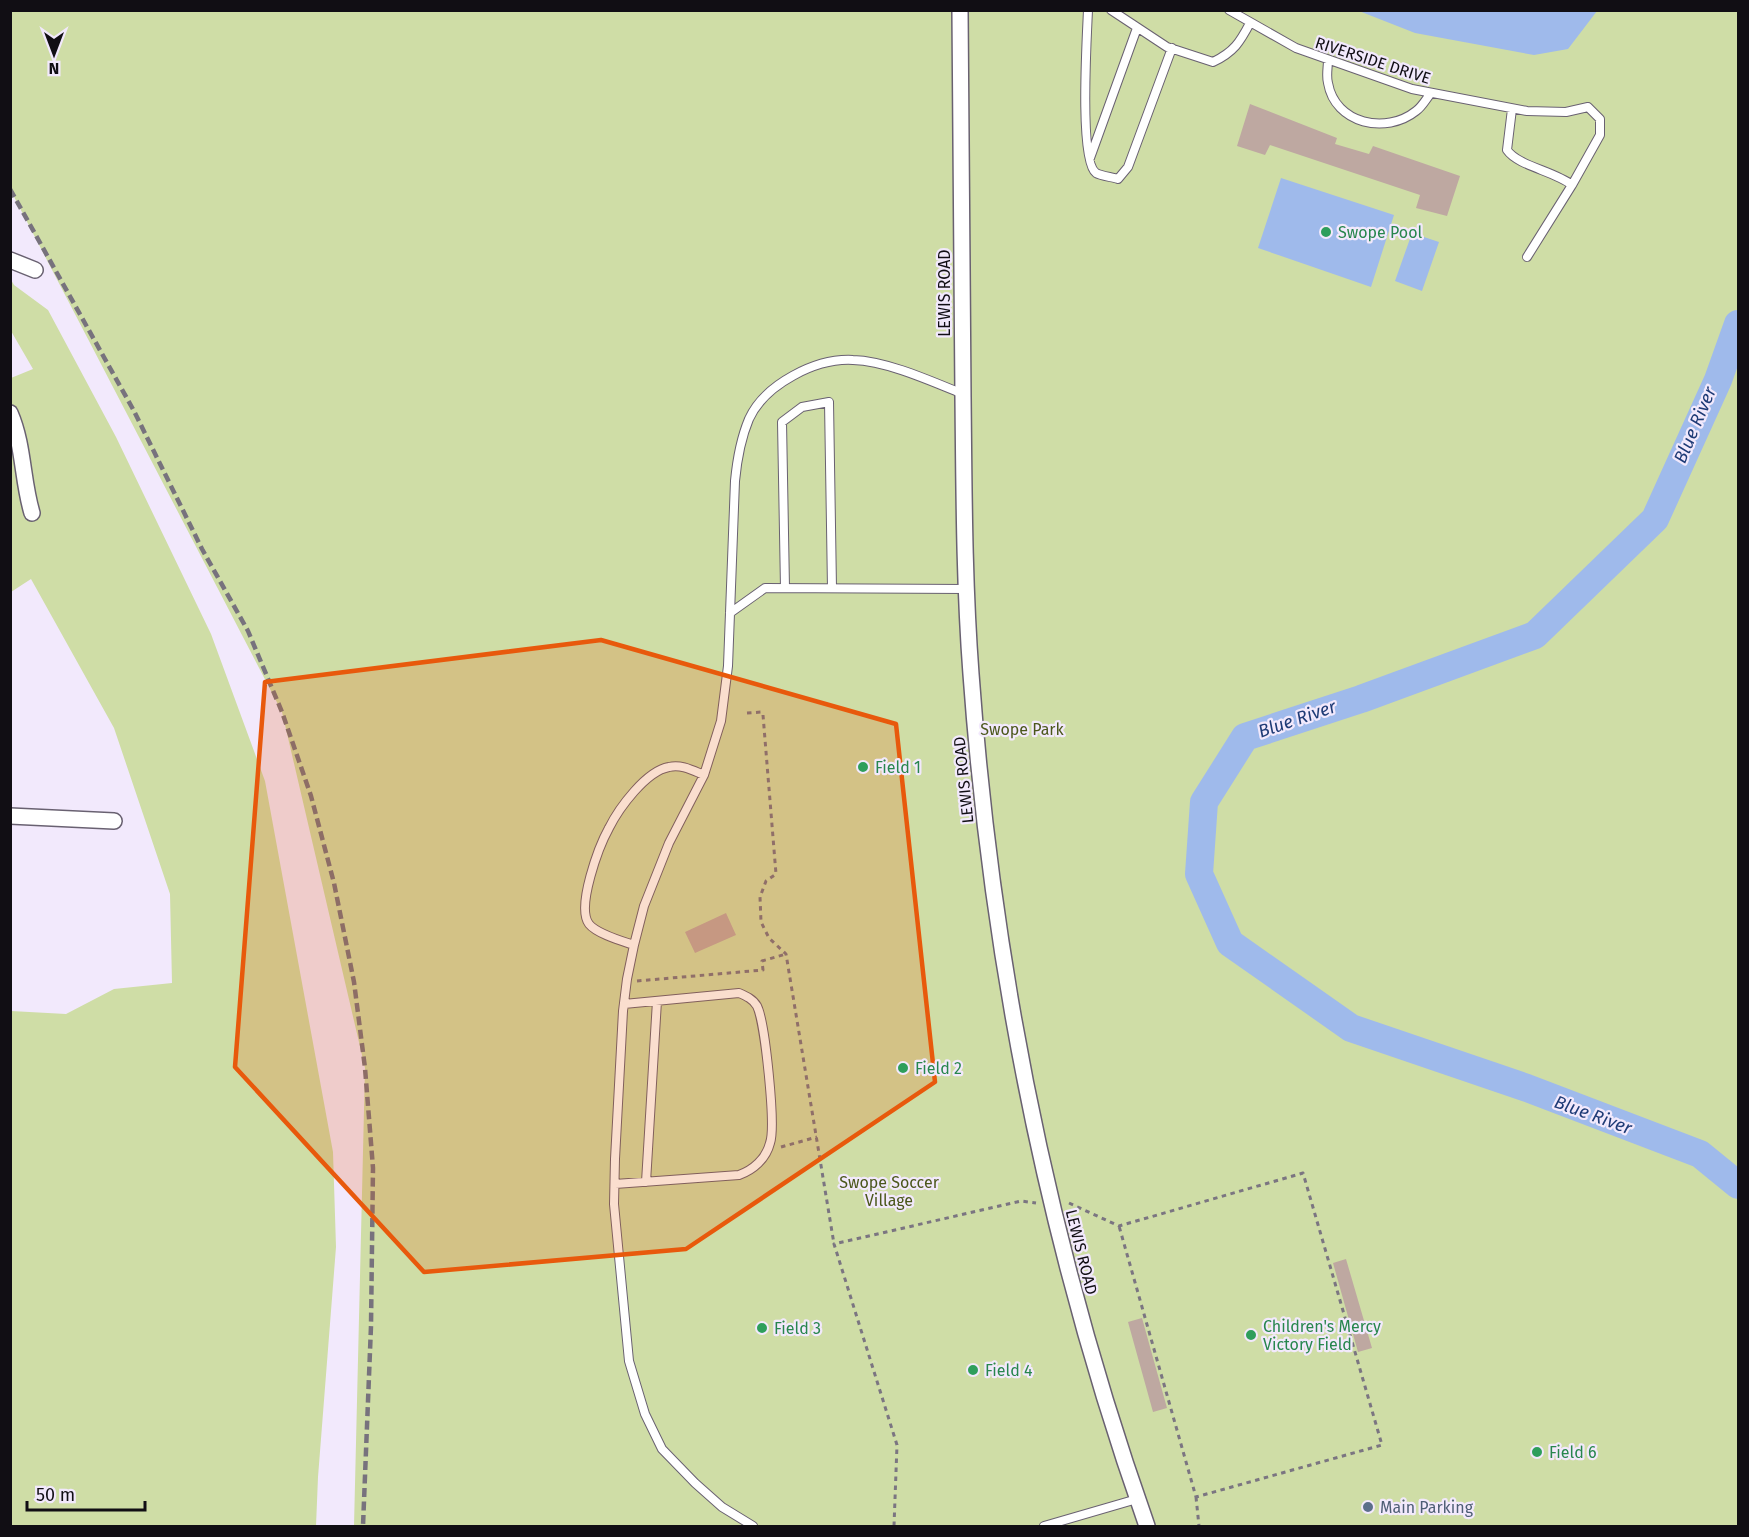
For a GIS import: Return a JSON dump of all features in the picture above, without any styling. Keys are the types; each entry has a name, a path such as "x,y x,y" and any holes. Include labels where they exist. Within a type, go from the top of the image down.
{"street":[{"name":"LEWIS ROAD","path":"960,10 963,394 970,673 994,896 1028,1094 1076,1303 1105,1402 1147,1527"},
{"path":"10,260 35,270"},
{"path":"10,413 16,428 23,461 25,491 32,513"},
{"path":"10,816 114,821"}],"lane":[{"path":"1088,10 1086,120 1088,163 1095,173 1118,179 1128,167 1172,48"},
{"path":"1111,10 1172,48 1213,62 1229,55 1250,23"},
{"name":"RIVERSIDE DRIVE","path":"1229,10 1296,48 1412,89 1527,111 1566,112 1588,107 1600,119 1600,135 1572,185"},
{"path":"1088,163 1137,28"},
{"path":"1328,60 1328,84 1337,104 1354,119 1374,125 1395,122 1416,111 1431,93"},
{"path":"1512,109 1507,150 1512,158 1561,176 1572,185 1527,257"},
{"path":"753,1527 722,1507 662,1449 645,1414 629,1361 614,1204 624,1004 634,945 644,906 669,843 704,775 720,721 728,666 735,481 739,452 750,417 769,392 795,374 822,364 852,359 894,368 963,394"},
{"path":"785,588 782,422 802,407 829,402 832,588"},
{"path":"730,613 765,588 967,589"},
{"path":"634,945 613,938 590,925 584,915 586,894 600,849 609,828 628,799 650,776 670,766 686,767 704,775"},
{"path":"615,1184 722,1178 748,1171 765,1155 773,1132 771,1095 759,1009 755,1002 739,993 624,1004"},
{"path":"646,1182 657,1001"},
{"path":"1044,1527 1137,1499"}],"path":[{"path":"747,713 762,714 776,874 766,881 760,897 761,922 769,938 786,954 834,1244 897,1445 894,1527"},
{"path":"635,981 763,970 762,961 786,954"},
{"path":"1064,1201 1119,1226 1303,1173 1382,1445 1196,1497"},
{"path":"834,1244 1021,1201 1036,1203"},
{"path":"1119,1226 1196,1497 1199,1527"}],"highlighted area":[{"path":"601,640 896,724 935,1082 686,1249 424,1272 235,1067 265,682"}],"green space":[{"name":"Swope Park","path":"11,11 1738,11 1738,1526 354,1526 365,1068 282,712 11,191"},
{"path":"10,278 14,285 48,310 116,437 211,634 265,781 333,1152 336,1247 316,1526 11,1526 11,1011 66,1014 114,989 172,983 170,894 114,728 31,579 11,592 11,378 33,369 11,331"}],"water":[{"path":"1359,11 1597,11 1568,49 1534,55 1415,33"},
{"name":"Swope Pool","path":"1281,178 1394,215 1371,287 1258,248"},
{"path":"1412,233 1439,242 1422,291 1395,281"}],"building":[{"path":"1250,104 1337,138 1335,144 1369,154 1373,146 1460,176 1447,216 1416,208 1420,195 1270,145 1265,155 1237,146"},
{"path":"726,913 736,935 695,953 685,932"},
{"path":"1346,1259 1372,1348 1358,1352 1333,1263"},
{"path":"1142,1318 1167,1408 1153,1412 1128,1322"}],"waterway":[{"name":"Blue River","path":"1738,324 1718,380 1655,519 1535,635 1361,699 1245,737 1204,802 1199,874 1230,943 1351,1028 1527,1088 1700,1154 1738,1185"}],"railway":[{"path":"10,189 134,411 202,549 248,631 282,712 311,796 334,883 354,982 365,1068 373,1168 371,1326 363,1526"}],"place":[{"name":"Swope Pool","path":"1326,232"},
{"name":"Field 1","path":"863,767"},
{"name":"Field 2","path":"903,1068"},
{"name":"Field 3","path":"762,1328"},
{"name":"Children's Mercy Victory Field","path":"1251,1335"},
{"name":"Field 4","path":"973,1370"},
{"name":"Field 6","path":"1537,1452"},
{"name":"Main Parking","path":"1368,1507"}],"park label":[{"name":"Swope Soccer Village","path":"889,1191"}]}
